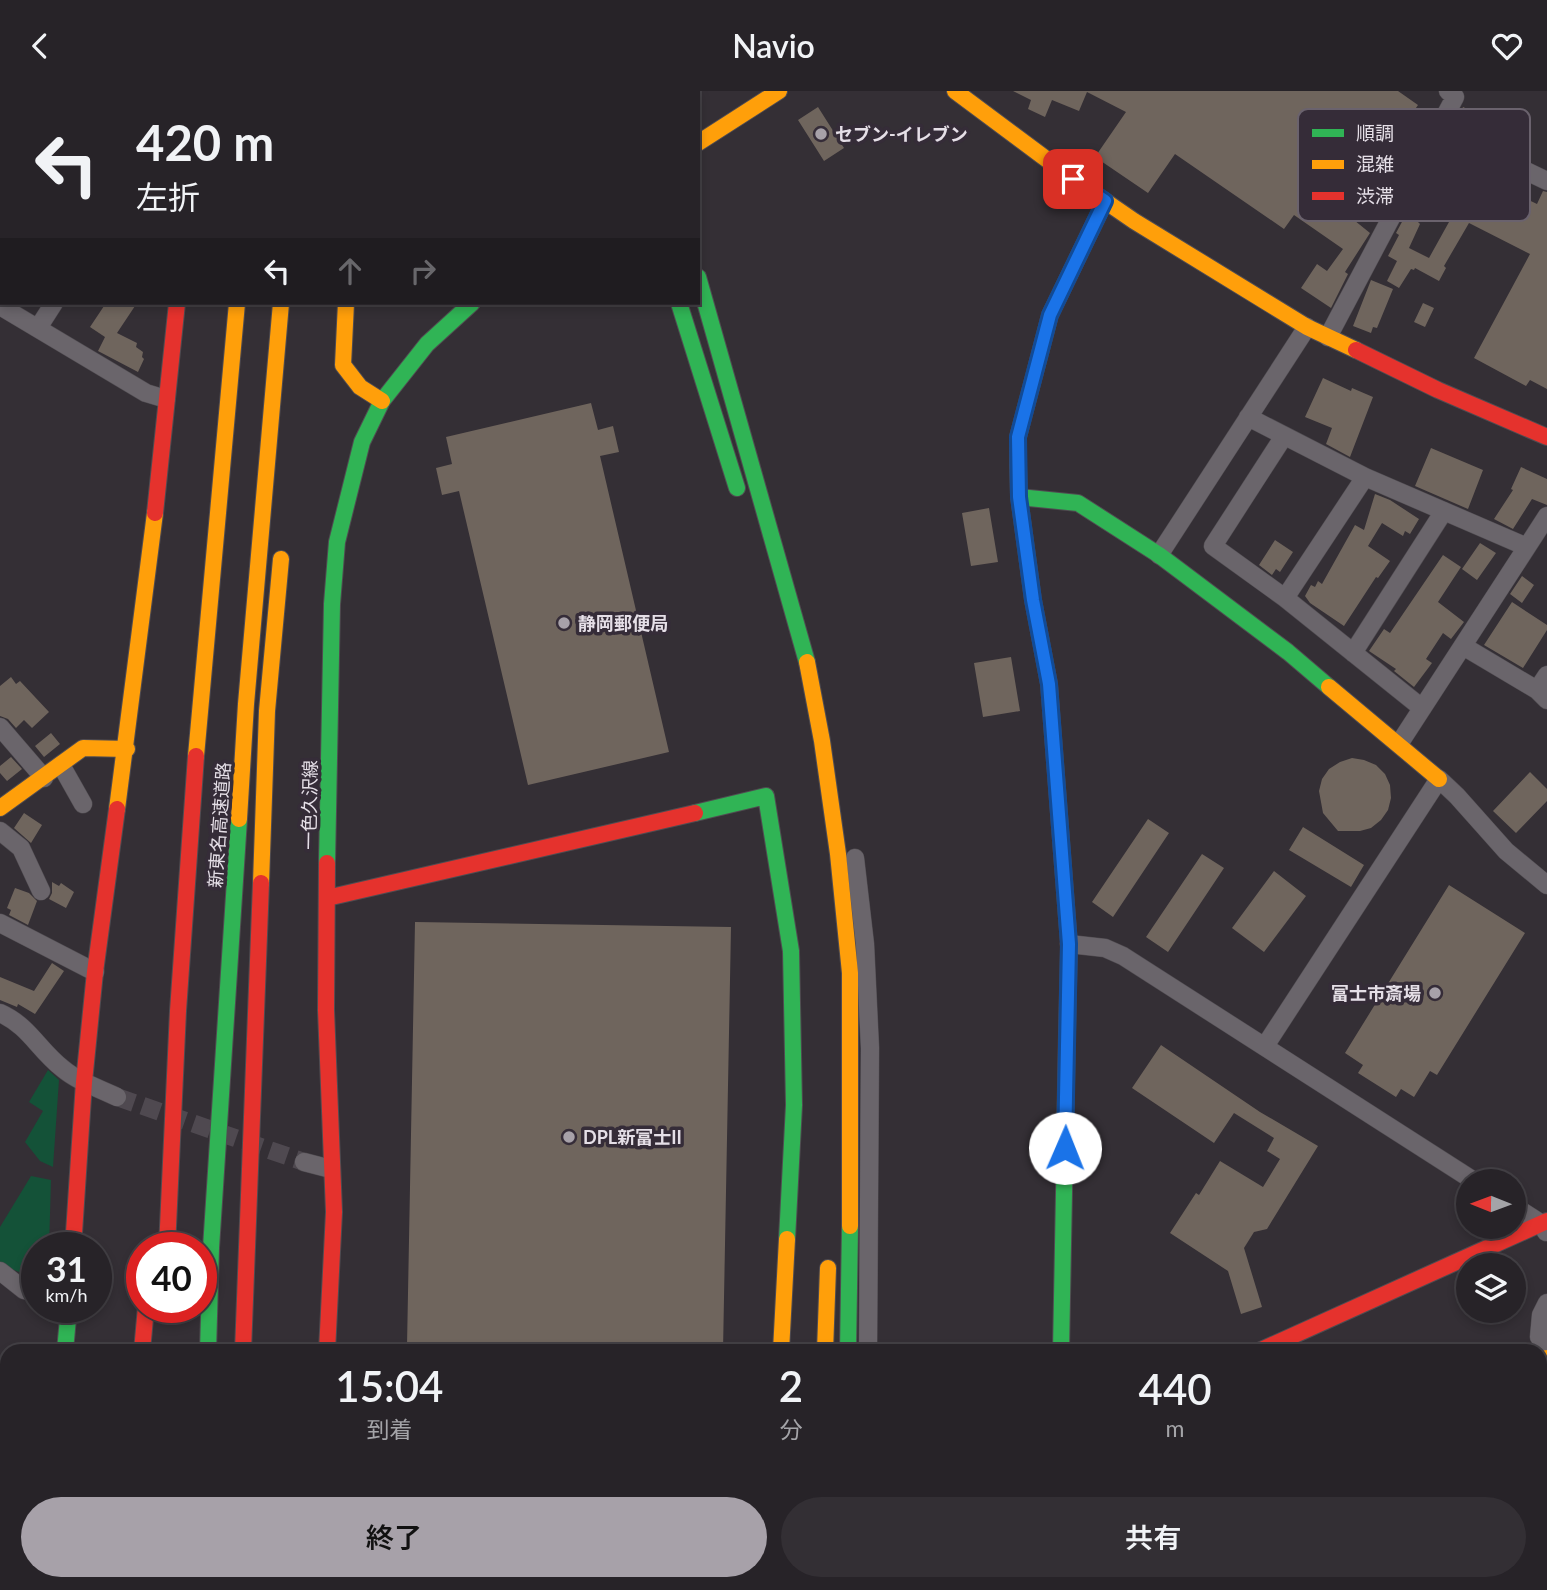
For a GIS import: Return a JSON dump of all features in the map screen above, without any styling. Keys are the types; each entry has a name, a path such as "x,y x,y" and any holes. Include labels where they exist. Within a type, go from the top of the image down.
{"main road":[{"path":"700,142 779,91"},
{"path":"956,91 1105,201 1307,327 1438,390 1547,437"},
{"path":"1061,1344 1069,944 1049,684 1033,600 1019,497 1018,437 1050,315 1105,201"},
{"path":"700,284 804,647 822,741 838,854 850,973 848,1344"},
{"path":"74,1232 84,1082 95,972 149,575 177,305"},
{"name":"新東名高速道路","path":"168,1232 184,909 237,305"},
{"name":"新東名高速道路","path":"208,1344 211,1248 246,704 281,305"},
{"path":"346,305 343,365 360,387 382,401"},
{"name":"一色久沢線","path":"327,1344 334,1212 326,1010 327,898 331,604 337,542 362,442 382,401 426,344 470,305"},
{"path":"681,305 740,498"},
{"path":"1019,497 1079,503 1159,555 1288,652 1439,779"},
{"path":"243,1344 267,711 282,548"},
{"path":"0,808 83,748 127,749"},
{"path":"327,898 766,796 791,951 794,1105 781,1344"},
{"path":"152,1223 184,909"},
{"path":"1275,1344 1545,1226"},
{"path":"825,1344 829,1254"},
{"path":"66,1344 68,1323"},
{"path":"143,1344 145,1323"}],"street":[{"path":"1448,91 1455,97 1449,109"},
{"path":"1530,173 1547,181"},
{"path":"1328,337 1390,221"},
{"path":"38,328 53,305"},
{"path":"0,306 146,393 166,399"},
{"path":"1159,555 1307,327"},
{"path":"1248,417 1364,477 1527,547"},
{"path":"1284,436 1213,546 1285,598 1422,708"},
{"path":"1285,598 1364,477"},
{"path":"1353,653 1444,511"},
{"path":"1399,744 1547,516"},
{"path":"1463,646 1542,695 1547,675"},
{"path":"0,727 44,778"},
{"path":"61,765 83,804"},
{"path":"1265,1046 1439,779 1506,851 1547,885"},
{"path":"0,831 21,848 41,891"},
{"path":"855,858 866,944 870,1048 868,1344"},
{"path":"0,923 95,972"},
{"path":"1069,944 1105,948 1123,956 1456,1170"},
{"path":"0,1013 18,1021 42,1050 64,1070 117,1097"},
{"path":"304,1162 331,1169"},
{"path":"1526,1214 1545,1226"},
{"path":"0,1271 21,1288"},
{"path":"1545,1344 1539,1337 1541,1315 1547,1303"}],"green space":[{"path":"48,1070 59,1080 53,1167 40,1161 25,1142 43,1111 29,1102"},
{"path":"31,1176 51,1180 49,1232 21,1232 21,1273 0,1262 0,1227"}],"building":[{"path":"1013,91 1398,91 1418,105 1415,109 1298,109 1298,218 1294,215 1284,229 1175,154 1148,193 1095,157 1126,112 1087,92 1079,111 1052,100 1045,117 1028,109 1031,100"},
{"name":"セブン-イレブン","path":"818,107 844,148 824,161 798,120"},
{"path":"1543,191 1547,192 1547,389 1530,380 1526,386 1474,358 1530,254 1469,223 1444,266 1446,268 1439,281 1415,268 1411,269 1399,288 1387,281 1397,261 1388,256 1399,235 1396,233 1402,221 1419,221 1420,224 1409,248 1429,258 1450,221 1530,221 1530,201 1537,204"},
{"path":"1303,221 1355,221 1370,233 1345,272 1348,274 1331,308 1301,288 1317,264 1327,271 1343,249"},
{"path":"1371,280 1393,289 1377,328 1373,327 1371,333 1353,326"},
{"path":"1423,303 1434,308 1425,327 1414,322"},
{"path":"105,305 136,305 117,333 137,343 136,347 143,352 144,359 138,372 98,351 105,337 90,327"},
{"path":"1323,378 1351,391 1352,388 1373,397 1350,457 1326,444 1332,428 1305,417"},
{"name":"静岡郵便局","path":"591,403 598,430 613,426 619,452 600,456 669,752 528,785 459,491 442,495 436,468 452,464 446,437"},
{"path":"1431,448 1483,470 1468,509 1415,486"},
{"path":"1521,467 1547,479 1547,505 1532,499 1513,529 1494,519 1513,490 1511,489"},
{"path":"1375,494 1390,500 1419,519 1410,534 1405,531 1403,536 1382,523 1368,546 1390,561 1378,578 1376,577 1344,626 1310,603 1305,596 1311,585 1315,587 1318,581 1322,584 1355,525 1364,530"},
{"path":"989,508 998,562 971,566 962,513"},
{"path":"1275,540 1293,552 1280,572 1276,569 1272,575 1259,565"},
{"path":"1480,543 1496,553 1477,580 1462,569"},
{"path":"1443,555 1461,567 1438,602 1464,622 1451,639 1443,633 1426,659 1432,663 1414,687 1394,671 1396,669 1369,651 1384,629 1390,633"},
{"path":"1522,576 1534,585 1522,603 1510,594"},
{"path":"1512,602 1547,625 1547,630 1523,668 1484,645"},
{"path":"1011,657 1020,711 983,717 974,663"},
{"path":"11,677 16,684 20,681 49,712 32,728 24,720 16,728 8,719 0,716 0,686"},
{"path":"51,733 60,744 44,757 35,746"},
{"path":"11,757 22,769 7,781 0,773 0,766"},
{"path":"1352,758 1376,765 1385,774 1390,785 1391,798 1388,810 1371,828 1338,831 1323,813 1319,791 1322,779 1329,769"},
{"path":"1530,772 1547,789 1547,801 1516,833 1493,811"},
{"path":"24,813 42,825 31,843 14,828"},
{"path":"1148,819 1169,833 1113,917 1092,902"},
{"path":"1303,827 1364,865 1351,887 1289,850"},
{"path":"1202,854 1224,868 1168,952 1146,937"},
{"path":"1274,871 1306,896 1264,952 1232,928"},
{"path":"52,882 59,886 61,883 74,892 66,908 49,899"},
{"name":"富士市斎場","path":"1449,885 1525,933 1437,1075 1430,1071 1414,1097 1401,1089 1396,1097 1358,1073 1363,1065 1345,1053"},
{"path":"15,888 29,893 37,901 28,925 9,915 11,910 7,908"},
{"name":"DPL新富士II","path":"415,922 731,927 723,1344 407,1344"},
{"path":"52,963 64,971 35,1014 18,1004 17,1007 0,1000 0,977 34,991"},
{"path":"1161,1045 1260,1112 1318,1146 1267,1229 1254,1232 1244,1248 1262,1307 1241,1314 1228,1271 1170,1233 1196,1193 1199,1195 1220,1161 1263,1187 1280,1159 1267,1151 1274,1138 1234,1113 1214,1143 1132,1088"}],"tunnel":[{"path":"117,1097 304,1162"}],"traffic: fast":[{"path":"1018,465 1018,437 1050,315 1105,201"},
{"path":"700,284 807,662"},
{"path":"327,863 332,604 337,542 362,442 382,401 427,344 470,305"},
{"path":"680,305 737,488"},
{"path":"1019,497 1078,503 1159,555 1288,652 1329,687"},
{"path":"695,813 766,796 791,951 794,1105 787,1239"},
{"path":"208,1344 211,1248 239,819"},
{"path":"1061,1344 1067,1033"},
{"path":"848,1344 850,1226"},
{"path":"66,1344 68,1323"}],"traffic: slow":[{"path":"700,142 779,91"},
{"path":"955,91 1134,221 1307,327 1356,350"},
{"path":"196,756 237,305"},
{"path":"239,819 246,704 281,305"},
{"path":"346,305 343,365 360,387 382,401"},
{"path":"117,809 155,513"},
{"path":"261,883 267,711 281,559"},
{"path":"807,662 822,741 838,854 850,973 850,1226"},
{"path":"1329,687 1439,779"},
{"path":"0,808 83,748 127,749"},
{"path":"781,1344 787,1239"},
{"path":"825,1344 828,1268"}],"traffic: jam":[{"path":"155,513 177,305"},
{"path":"1356,350 1438,390 1547,437"},
{"path":"1018,465 1019,497 1033,600 1049,684 1069,944 1067,1033"},
{"path":"168,1232 178,1011 196,756"},
{"path":"74,1232 84,1082 95,972 117,809"},
{"path":"327,898 695,813"},
{"path":"327,863 326,1010 334,1212 327,1344"},
{"path":"243,1344 261,883"},
{"path":"1275,1344 1547,1221"},
{"path":"143,1344 145,1323"}],"place":[{"name":"セブン-イレブン","path":"821,134"},
{"name":"静岡郵便局","path":"564,623"},
{"name":"富士市斎場","path":"1435,993"},
{"name":"DPL新富士II","path":"569,1137"}],"route":[{"path":"1065,1148 1069,944 1049,684 1033,600 1019,497 1018,437 1050,315 1105,201 1073,179"}]}
